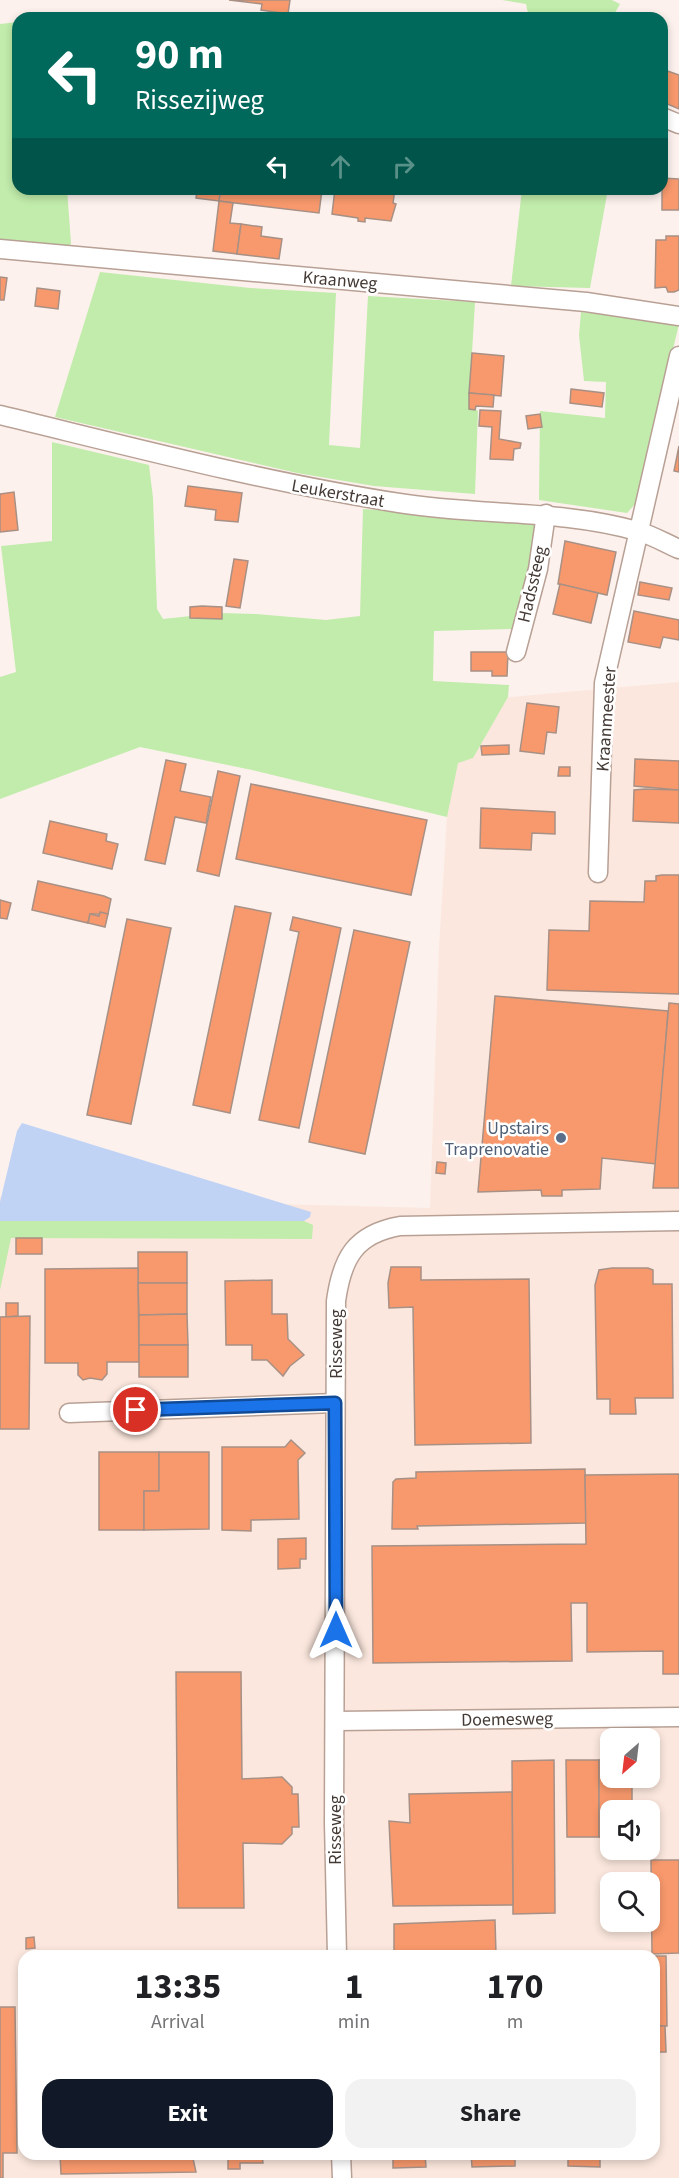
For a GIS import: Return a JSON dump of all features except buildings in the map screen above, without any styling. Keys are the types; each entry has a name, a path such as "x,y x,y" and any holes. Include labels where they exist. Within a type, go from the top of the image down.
{"street":[{"name":"Kraanweg","path":"0,249 586,302 679,316"},
{"name":"Kraanmeester","path":"598,873 604,683 628,570 640,532 679,356"},
{"name":"Leukerstraat","path":"0,415 301,488 403,504 546,514 594,520 640,532 679,549"},
{"name":"Hadssteeg","path":"516,652 538,569 546,514"},
{"name":"Risseweg","path":"337,1950 334,1823 335,1403 336,1301 340,1274 354,1247 377,1230 400,1226 514,1222 679,1221"},
{"path":"69,1413 335,1403"},
{"name":"Doemesweg","path":"336,1721 679,1717"},
{"path":"341,2160 342,2178"}],"shaded area":[{"path":"679,682 679,2178 0,2178 0,1197 430,1208 439,948 454,702"}],"green space":[{"path":"502,0 612,0 620,4 615,12 528,12 526,4"},
{"path":"12,23 12,195 67,195 71,243 69,250 0,243 0,24"},
{"path":"521,195 607,195 590,288 511,286"},
{"path":"100,272 250,288 336,293 329,445 360,448 368,296 475,302 469,404 478,411 475,494 374,486 297,473 55,417"},
{"path":"581,312 679,324 636,503 627,513 539,500 540,411 605,418 606,382 584,381 579,335"},
{"path":"52,442 149,465 153,498 157,609 163,619 219,613 326,620 360,616 363,509 539,521 534,557 513,629 434,631 433,681 509,685 508,697 473,758 458,763 447,817 252,770 140,747 0,799 0,677 16,672 1,546 52,541"},
{"path":"0,1221 304,1221 313,1225 312,1239 11,1238 0,1290"}],"water":[{"path":"22,1123 311,1212 310,1217 304,1221 0,1221 0,1202 17,1131"}],"place":[{"name":"Upstairs Traprenovatie","path":"561,1138"}],"route":[{"path":"136,1410 335,1403 336,1630"}]}
